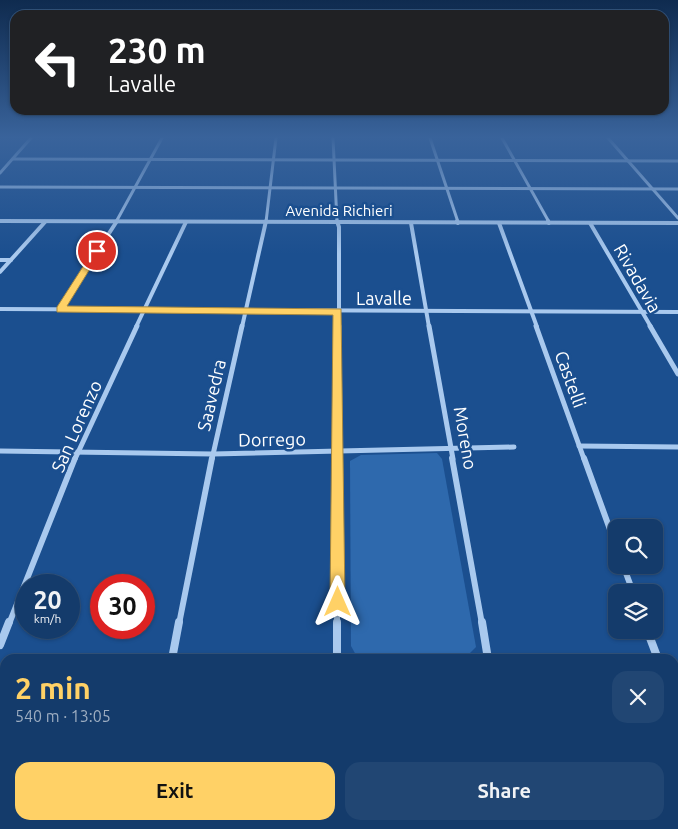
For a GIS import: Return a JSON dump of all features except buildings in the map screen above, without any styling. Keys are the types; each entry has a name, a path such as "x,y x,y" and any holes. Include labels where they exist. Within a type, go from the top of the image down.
{"street":[{"path":"60,309 116,222 141,177"},
{"name":"Saavedra","path":"173,654 213,454 266,222 273,177"},
{"path":"335,177 338,223 337,654"},
{"path":"443,177 458,222"},
{"path":"525,177 549,223"},
{"path":"642,177 678,218"},
{"path":"0,187 678,189"},
{"name":"Avenida Richieri","path":"0,221 678,223"},
{"path":"0,272 45,222"},
{"name":"San Lorenzo","path":"0,645 77,453 186,222"},
{"name":"Moreno","path":"410,223 452,449 487,654"},
{"name":"Castelli","path":"498,223 608,524"},
{"name":"Rivadavia","path":"590,223 678,374"},
{"path":"0,260 11,260"},
{"name":"Lavalle","path":"0,309 338,312 678,312"},
{"path":"580,446 678,447"},
{"name":"Dorrego","path":"0,452 213,454 514,447"},
{"path":"650,639 656,654"}],"shaded area":[{"path":"437,453 442,459 476,647 469,654 355,654 351,646 350,461 361,455"}],"route":[{"path":"97,251 60,309 338,312 338,602"}]}
